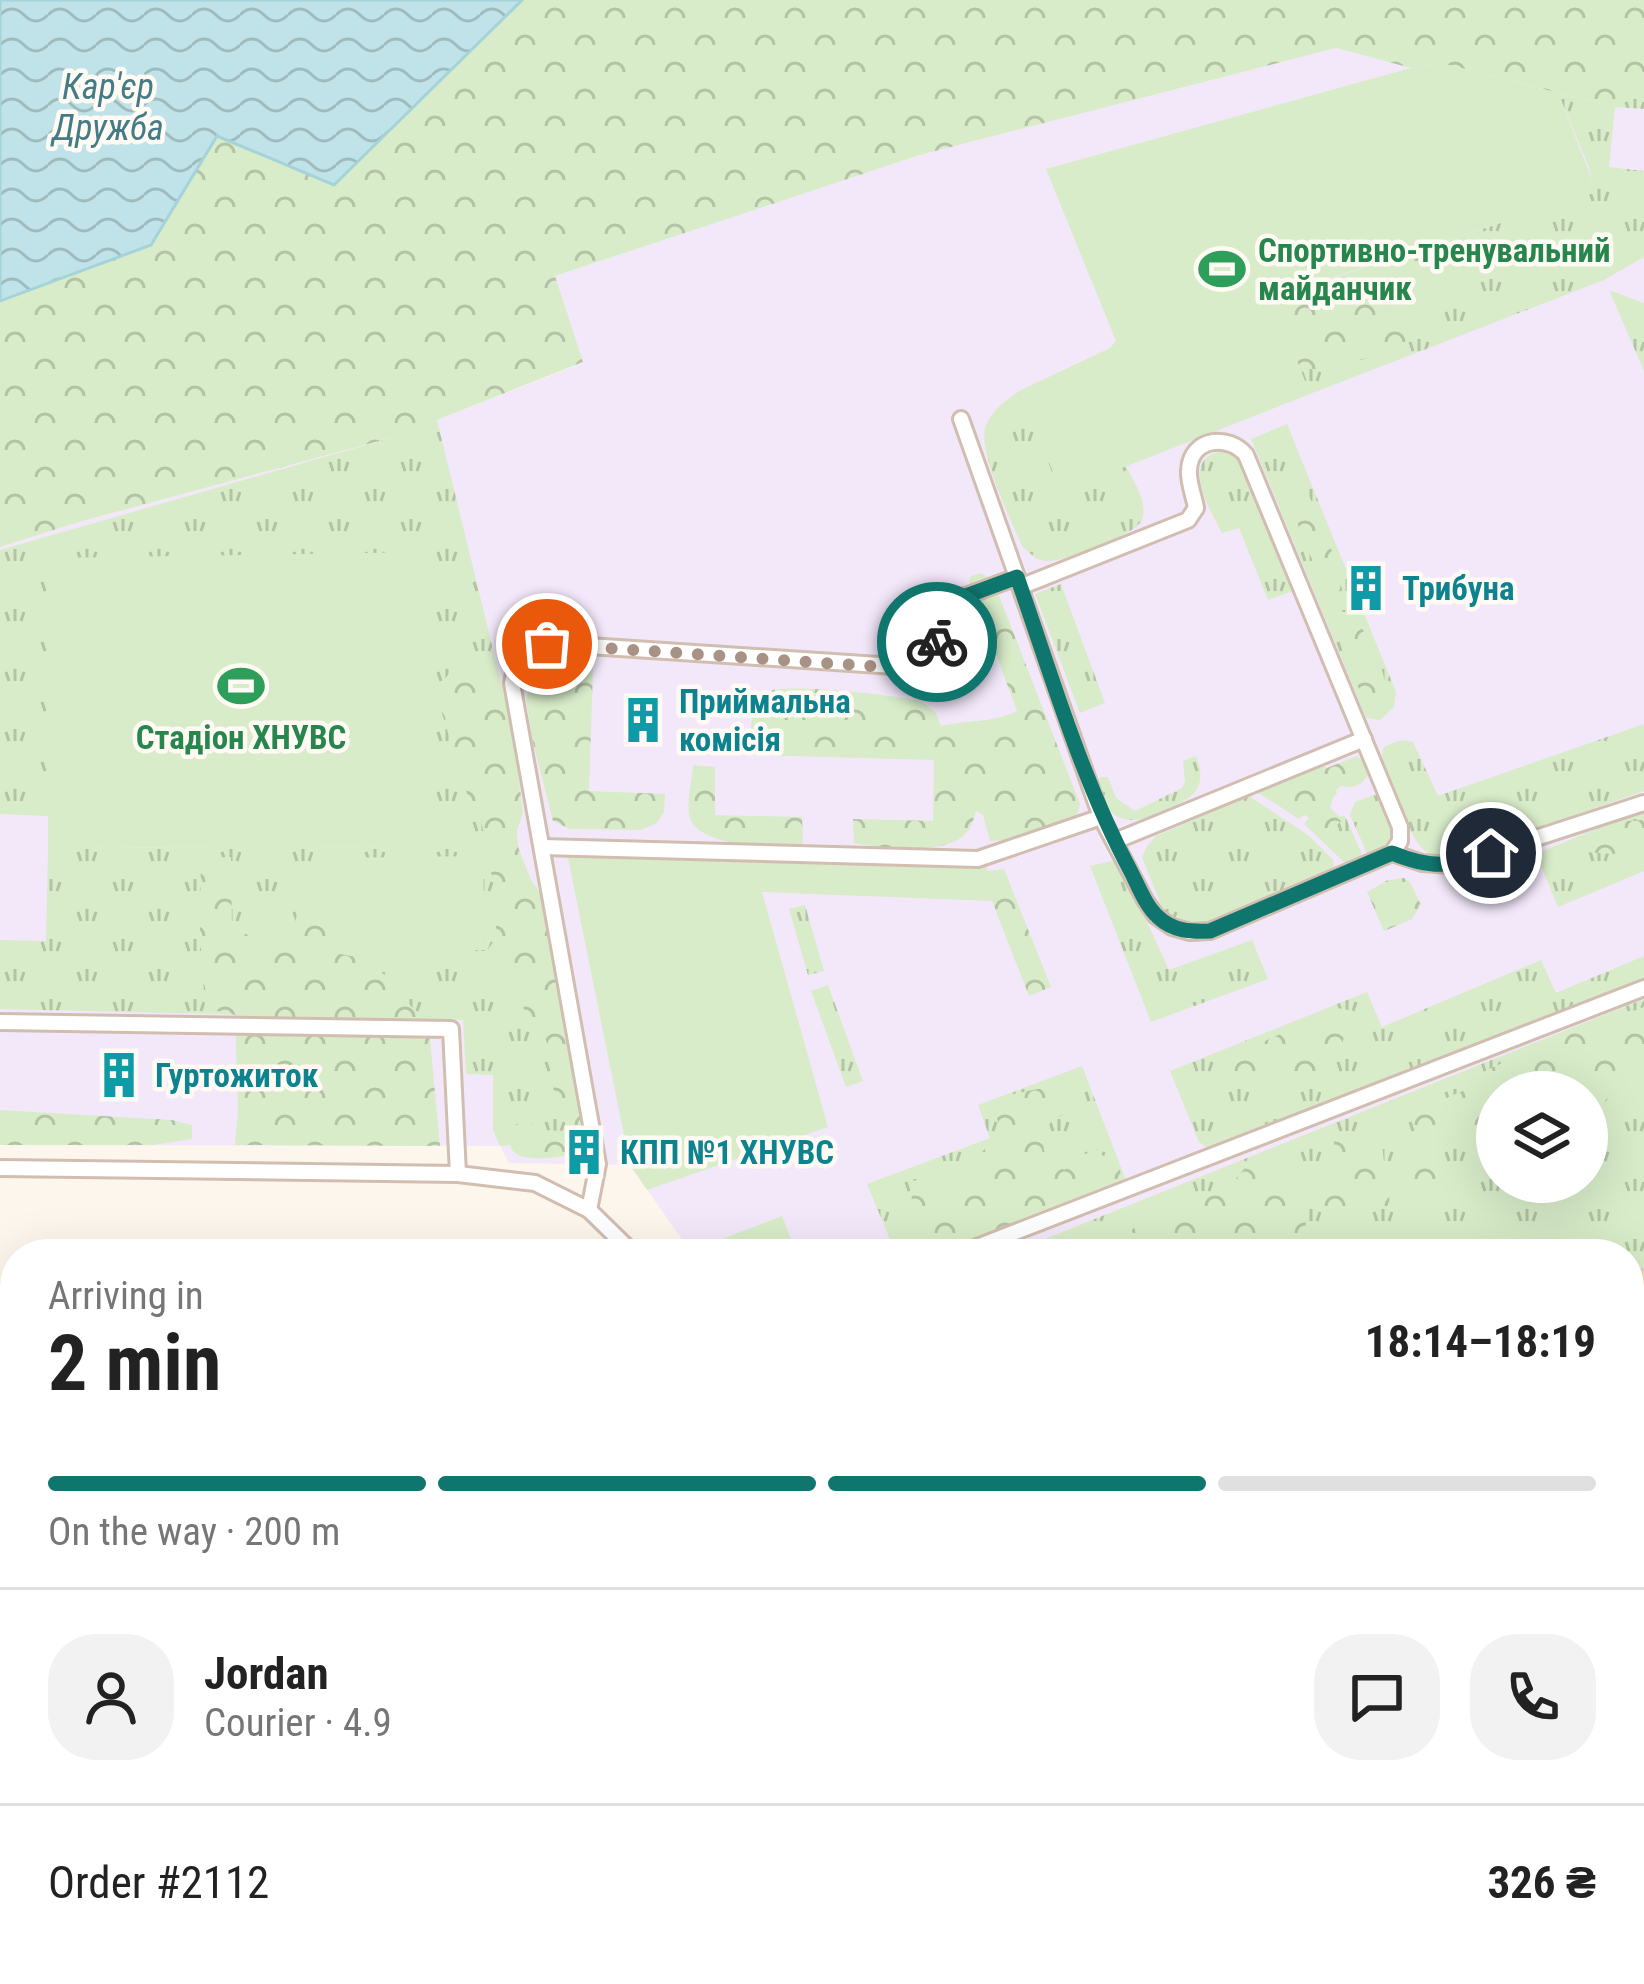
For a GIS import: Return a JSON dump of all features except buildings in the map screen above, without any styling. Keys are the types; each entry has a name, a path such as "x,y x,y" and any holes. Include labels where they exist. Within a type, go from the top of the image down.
{"lane":[{"path":"589,1210 597,1157 512,683 518,662 536,647 558,644 925,668 934,659 948,606 955,600 1019,582 1188,520 1196,508 1189,470 1193,456 1208,442 1236,444 1246,455 1364,739 1400,827 1400,841 1392,853 1210,931 1172,927 1156,916 1102,817 1019,582 962,419"},
{"path":"1114,841 1364,739"},
{"path":"1392,853 1422,863 1453,865 1644,802"},
{"path":"542,847 977,859 1102,817"},
{"path":"998,1239 1644,988"},
{"path":"0,1022 451,1029 458,1174"},
{"path":"0,1168 458,1174 535,1183 589,1210 619,1239"}],"shaded area":[{"path":"1336,48 1411,68 1441,63 1600,104 1644,90 1644,1178 1608,1188 1608,1071 1476,1071 1476,1203 1556,1203 1428,1239 682,1239 630,1165 509,1163 500,1146 0,1145 0,547 394,437 582,363 555,276 920,155"}],"green space":[{"path":"522,0 1644,0 1644,91 1601,104 1441,63 1411,68 1336,48 920,155 555,276 583,362 394,437 0,547 0,301 151,245 217,136 334,185"},
{"name":"Спортивно-тренувальний майданчик","path":"1441,63 1558,93 1597,192 1277,295 1271,293 1310,394 1061,492 1021,390 1116,341 1046,169"},
{"path":"1644,90 1644,109 1615,107 1609,167 1644,171 1644,257 1604,280 1310,394 1271,298 1596,192 1558,93 1601,104"},
{"path":"1417,258 1437,259 1443,272 1412,310 1423,330 1398,350 1319,371 1288,363 1111,348 1277,295 1337,307 1372,271"},
{"path":"1609,290 1644,303 1644,371"},
{"path":"1021,390 1061,492 1126,466 1143,506 1137,526 1067,558 1046,561 1022,546 996,485 984,436 992,414"},
{"path":"437,420 499,674 518,844 574,1125 559,1140 500,1146 493,1130 493,1075 466,1074 463,1020 0,1009 0,940 46,941 48,848 435,846 48,558 48,816 0,814 0,550 394,437"},
{"path":"1287,424 1396,692 1394,707 1380,720 1366,718 1251,439"},
{"path":"1228,450 1239,456 1247,471 1293,591 1268,600 1239,528 1222,533 1210,510 1201,484 1203,462"},
{"path":"1303,481 1343,578 1339,591 1328,593 1298,525 1294,485"},
{"name":"Стадіон ХНУВС","path":"432,552 435,846 48,848 47,558"},
{"path":"981,573 993,580 1080,804 1078,813 1014,840 990,841 983,815 976,811 965,834 940,846 894,848 854,843 853,819 933,821 934,760 751,755 756,704 767,692 778,689 889,696 921,701 936,713 941,726 1017,711 969,581"},
{"path":"1061,584 1105,703 1080,713 1035,594"},
{"path":"1341,610 1349,610 1378,659 1386,687 1382,711 1362,697 1337,630"},
{"path":"553,664 593,670 589,791 665,794 664,812 657,823 641,830 570,829 553,821 526,699 535,675"},
{"path":"450,672 499,674 513,733 523,813 518,847 531,880 545,899 586,1128 579,1154 531,1158 511,1147 513,1126 525,1120 543,1130 564,1131 567,1126 555,1101 548,1045 540,1027 525,1013 520,994 477,965 496,938 496,897 481,820 469,800 440,707 442,683"},
{"path":"1644,724 1644,791 1457,856 1434,856 1413,836 1382,756 1383,748 1390,744 1413,742 1438,796"},
{"path":"1196,756 1200,778 1194,793 1149,817 1119,817 1100,795 1096,782 1108,777 1116,798 1135,811 1182,788 1183,761"},
{"path":"1357,756 1368,775 1360,784 1341,786 1332,794 1329,804 1341,821 1329,833 1277,794 1277,788"},
{"path":"693,765 715,767 715,815 802,817 803,845 738,844 694,826 689,814"},
{"path":"1325,766 1337,794 1331,806 1299,819 1257,792 1301,773"},
{"path":"1373,795 1385,797 1391,832 1385,847 1369,858 1350,815 1355,802"},
{"path":"1249,796 1308,835 1333,860 1334,874 1211,928 1194,928 1165,915 1142,857 1147,846 1156,836"},
{"path":"1644,809 1644,871 1558,907 1536,854"},
{"path":"1332,810 1345,816 1361,852 1360,861 1347,865 1304,824"},
{"path":"1644,820 1644,839 1628,855 1585,852 1586,840 1628,821"},
{"path":"566,848 985,856 992,901 762,892 828,1127 647,1190 630,1165"},
{"path":"483,856 485,950 329,953 328,858"},
{"path":"231,857 232,931 290,944 297,914 303,906 313,908 328,921 330,952 361,958 386,976 395,995 407,1001 429,1029 440,1146 235,1145 235,1015 205,1008 200,933 201,858"},
{"path":"1120,863 1169,970 1252,940 1268,979 1151,1022 1090,866"},
{"path":"1004,869 1051,987 1029,996 992,901 987,871"},
{"path":"1404,878 1421,905 1412,919 1384,931 1367,892 1388,880"},
{"path":"805,905 824,971 808,975 789,909"},
{"path":"1644,956 1644,990 1212,1151 1199,1142 1170,1071 1367,992 1382,1027 1541,960 1556,993"},
{"path":"828,985 863,1081 846,1087 811,991"},
{"path":"1644,999 1644,1239 1044,1239"},
{"path":"1644,1007 1644,1086 1625,1072 1608,1097 1608,1071 1486,1071"},
{"path":"1337,1008 1354,1011 1333,1067 1315,1086 1262,1081 1227,1070 1226,1059"},
{"path":"1082,1066 1129,1188 998,1239 890,1239 867,1184 990,1138 978,1105"},
{"path":"1476,1078 1476,1138 1455,1140 1443,1150 1447,1185 1419,1205 1399,1195 1397,1187 1397,1173 1416,1144 1414,1122 1428,1105 1461,1092"},
{"path":"1043,1088 1078,1091 1079,1109 1055,1118 1042,1132 1044,1151 1064,1170 1094,1148 1120,1170 1122,1181 1062,1199 1037,1218 970,1239 914,1239 911,1182 935,1181 957,1213 973,1181 971,1161 992,1143 1000,1128 992,1102"},
{"path":"0,1110 172,1120 192,1125 192,1139 153,1145 0,1145"},
{"path":"1366,1130 1382,1135 1390,1205 1357,1216 1323,1206 1319,1183 1335,1155 1333,1134"},
{"path":"1279,1153 1289,1156 1295,1189 1307,1214 1304,1239 1123,1239 1150,1211 1225,1192 1249,1163"},
{"path":"782,1216 791,1239 722,1239"}],"water":[{"name":"Кар'єр Дружба","path":"0,0 522,0 334,185 217,136 151,245 0,301"}],"way so far":[{"path":"547,644 913,669 925,668 934,659 937,642"}],"place":[{"name":"Спортивно-тренувальний майданчик","path":"1222,269"},
{"name":"Трибуна","path":"1366,588"},
{"name":"Стадіон ХНУВС","path":"241,686"},
{"name":"Приймальна комісія","path":"643,720"},
{"name":"Гуртожиток","path":"119,1075"},
{"name":"КПП №1 ХНУВС","path":"584,1152"}],"route":[{"path":"937,642 948,606 955,600 1017,577 1102,817 1145,900 1172,927 1210,931 1392,853 1438,865 1491,853"}]}
